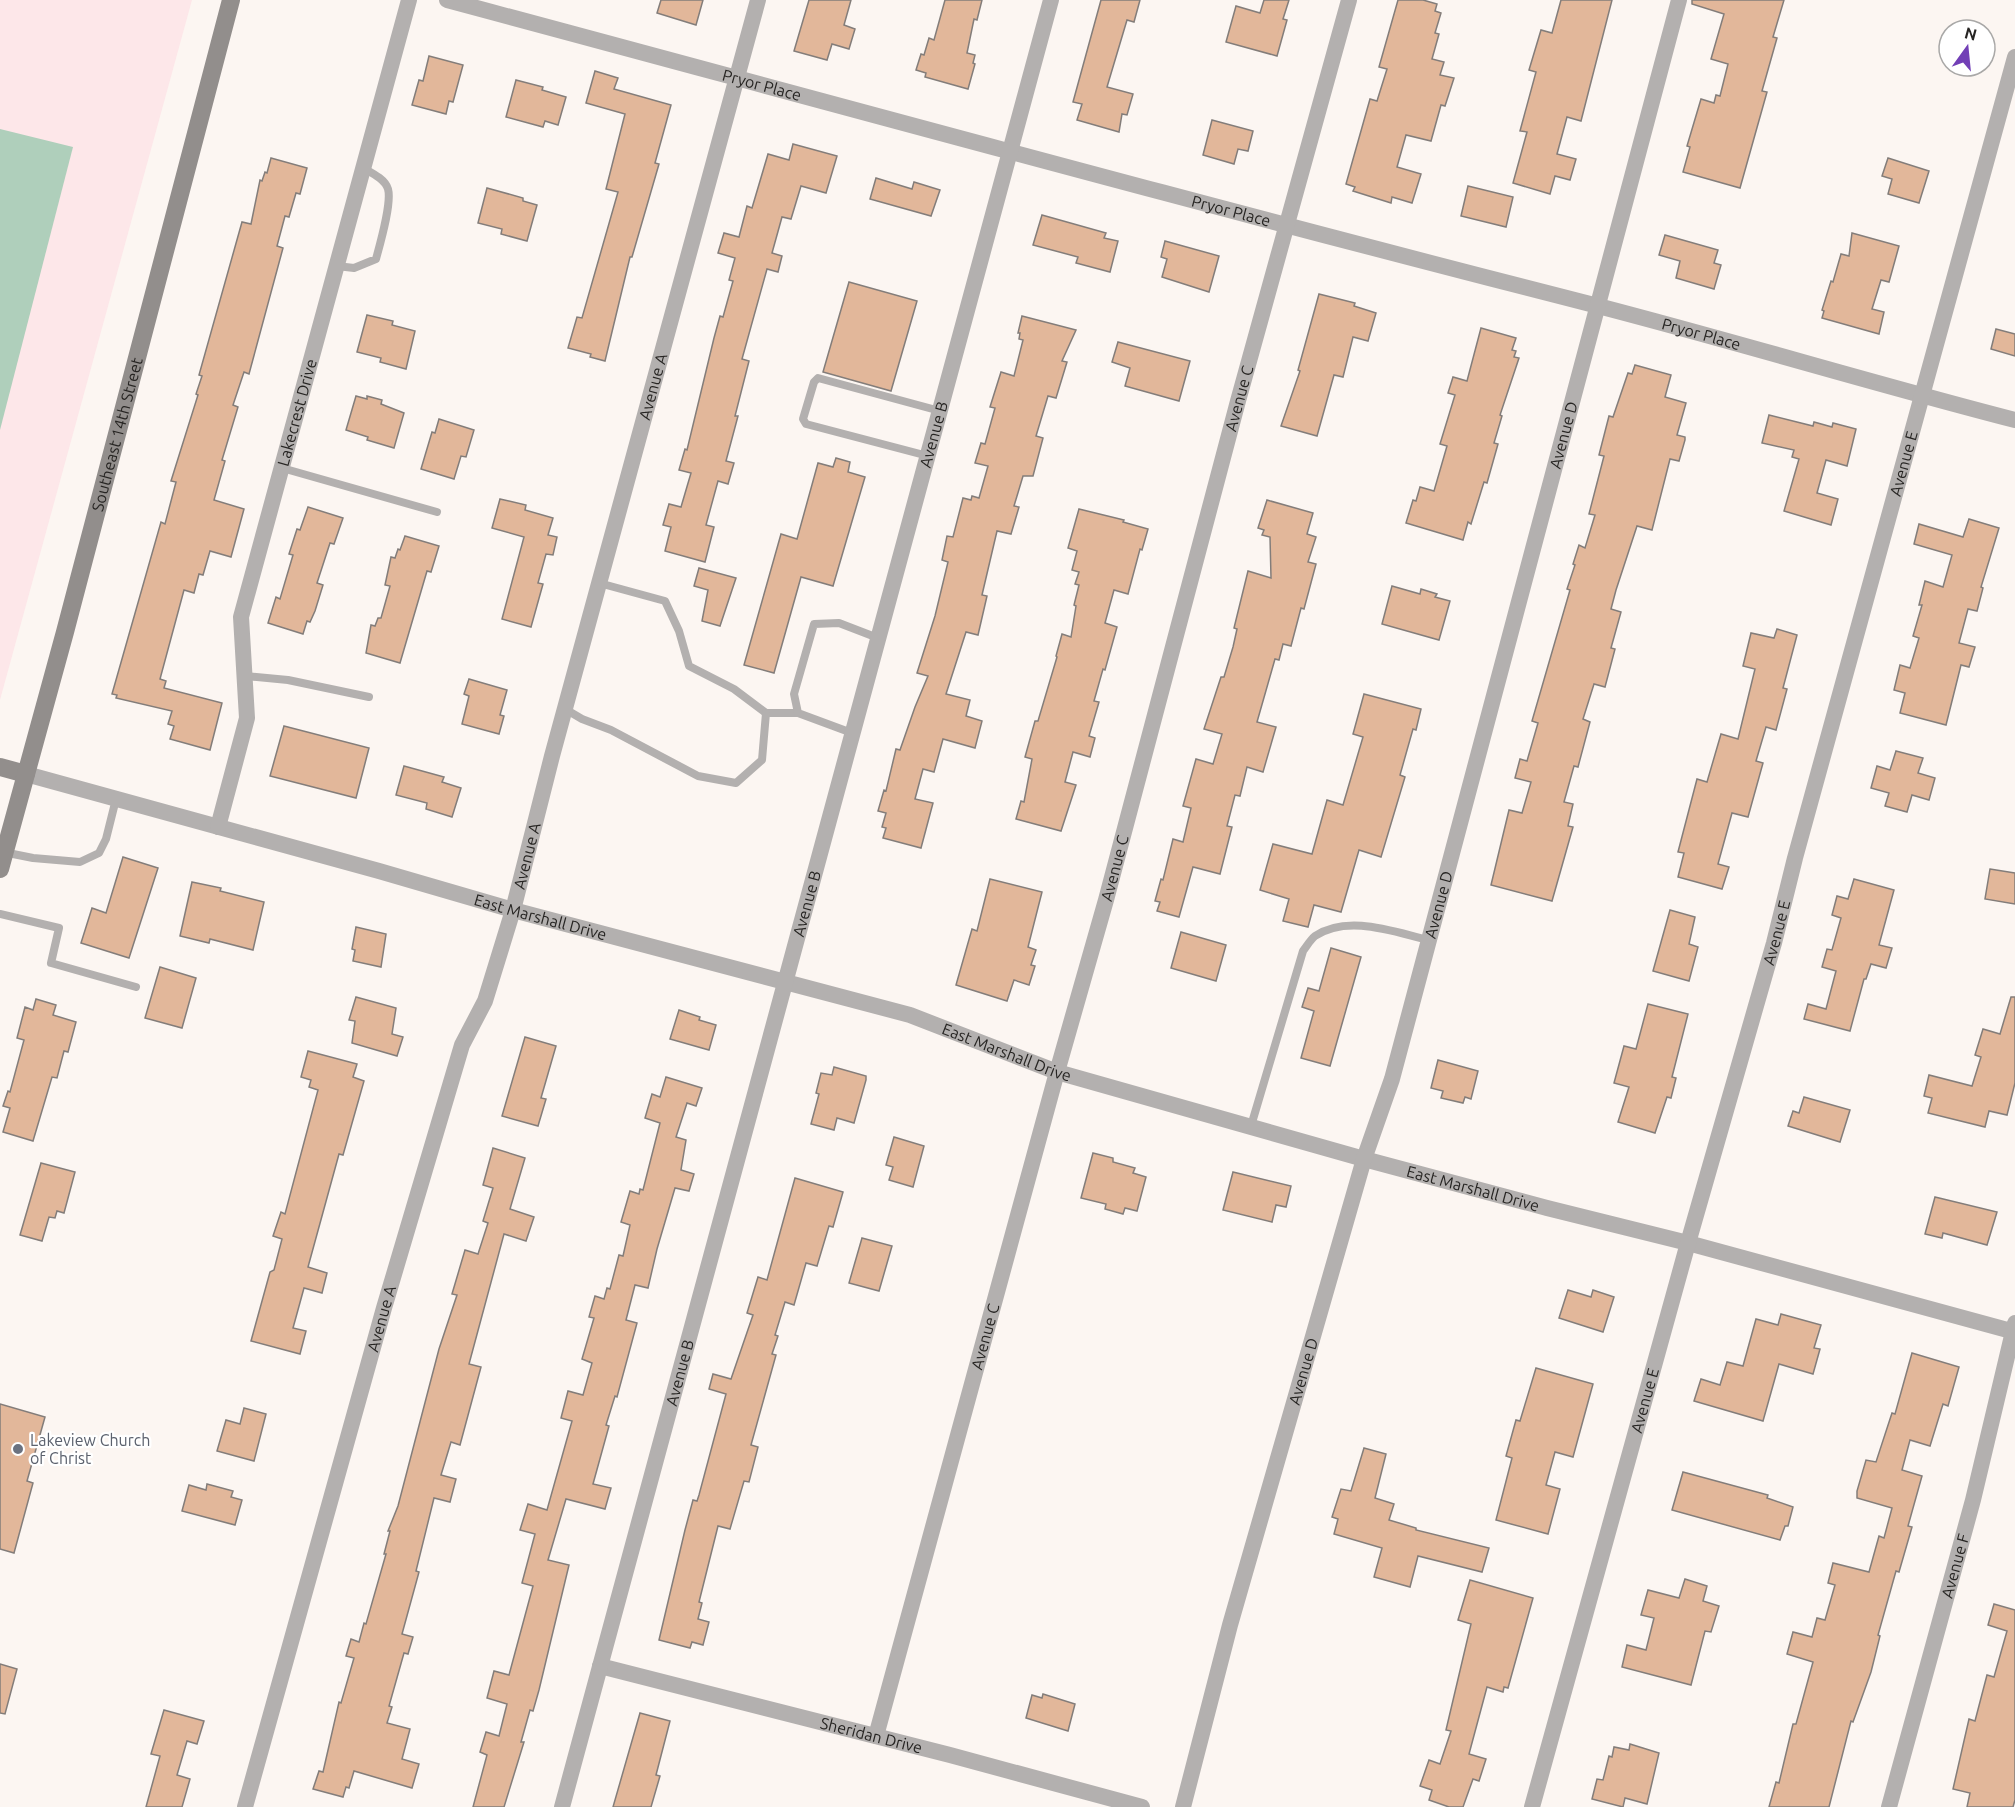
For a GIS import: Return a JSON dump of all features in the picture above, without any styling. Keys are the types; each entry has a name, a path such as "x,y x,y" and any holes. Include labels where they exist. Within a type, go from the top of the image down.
{"street":[{"name":"Southeast 14th Street","path":"2,858 231,0"},
{"name":"Lakecrest Drive","path":"218,827 247,718 241,617 409,0"},
{"name":"Avenue A","path":"245,1807 325,1517 462,1045 485,1001 513,910 565,709 758,0"},
{"name":"Avenue B","path":"562,1807 1051,0"},
{"name":"Avenue C","path":"876,1737 1106,900 1238,401 1349,0"},
{"name":"Avenue D","path":"1183,1807 1230,1625 1364,1159 1392,1079 1679,0"},
{"name":"Pryor Place","path":"455,1 737,79 1597,306 2015,420"},
{"name":"Avenue E","path":"1532,1807 1688,1243 1774,943 1795,858 2015,57"},
{"name":"East Marshall Drive","path":"0,767 513,910 910,1015 1057,1072 1364,1159 1547,1209 1688,1243 2014,1329"},
{"name":"Avenue F","path":"1889,1807 1973,1500 2014,1329"},
{"name":"Sheridan Drive","path":"600,1666 1142,1807"}],"lane":[{"path":"337,266 354,268 376,259 385,224 388,190 380,178 363,168"},
{"path":"928,456 806,424 803,419 814,382 818,378 940,411"},
{"path":"282,468 437,512"},
{"path":"599,583 665,601 679,631 689,666 734,690 766,714 798,713 852,733"},
{"path":"798,713 794,694 814,624 839,623 878,638"},
{"path":"245,676 288,680 369,697"},
{"path":"565,709 582,719 611,730 698,776 736,783 762,760 766,714"},
{"path":"2,858 80,862 99,853 106,839 116,799"},
{"path":"0,914 59,928 51,963 136,987"},
{"path":"1251,1126 1304,951 1313,937 1335,927 1363,925 1429,940"}],"shaded area":[{"path":"0,0 192,0 0,700"}],"green space":[{"path":"0,129 73,147 0,430"}],"building":[{"path":"661,0 703,0 696,25 657,13"},
{"path":"809,0 851,0 844,25 855,29 849,49 832,44 827,60 794,51"},
{"path":"945,0 982,0 977,20 974,19 967,53 975,55 973,63 975,64 968,89 925,77 926,73 916,70 929,38 934,40"},
{"path":"1101,0 1140,0 1134,22 1127,20 1107,87 1133,94 1127,115 1122,114 1119,132 1077,120 1082,104 1073,102"},
{"path":"1264,0 1289,0 1283,19 1287,20 1277,56 1226,42 1236,6 1260,13"},
{"path":"1398,0 1423,0 1437,4 1435,11 1441,13 1435,33 1439,34 1432,59 1444,62 1440,75 1454,78 1445,106 1441,105 1431,141 1406,135 1397,167 1421,174 1412,203 1392,197 1391,203 1353,191 1355,187 1346,184 1370,99 1377,101 1387,69 1379,67"},
{"path":"1561,0 1612,0 1581,121 1567,117 1557,154 1576,159 1570,180 1555,176 1550,194 1513,183 1527,132 1520,131 1536,72 1529,70 1541,30 1552,33"},
{"path":"1692,0 1784,0 1773,37 1777,38 1762,91 1767,92 1740,188 1683,172 1690,147 1687,146 1701,99 1714,103 1716,95 1720,96 1728,64 1711,59 1724,14 1692,4"},
{"path":"429,56 463,65 453,102 449,101 446,114 412,105 419,80 423,81"},
{"path":"595,71 618,78 614,89 671,105 655,163 659,164 632,257 630,257 605,361 590,357 591,354 568,348 577,317 582,318 618,192 606,189 625,114 586,103"},
{"path":"516,80 543,87 542,90 566,97 558,125 545,121 543,127 506,117"},
{"path":"1212,120 1253,131 1248,151 1238,149 1234,164 1203,155"},
{"path":"793,144 837,156 826,193 801,186 791,219 782,217 772,253 782,256 778,272 767,269 742,359 749,361 726,461 734,463 728,484 718,481 706,525 714,527 705,562 665,551 671,527 663,525 669,504 681,507 691,473 679,470 685,449 687,450 720,316 723,317 733,281 729,280 735,258 718,253 724,233 739,237 747,206 752,208 768,154 789,160"},
{"path":"271,158 307,168 300,194 296,193 289,217 285,216 277,246 283,248 249,374 244,372 233,405 238,407 222,460 225,461 214,500 244,509 231,557 210,551 203,575 199,574 194,593 184,590 160,679 166,681 164,688 222,703 210,750 170,739 174,726 168,724 172,711 116,698 117,695 112,694 161,522 165,524 176,482 171,481 198,395 196,394 202,376 199,375 242,222 251,224 260,180 262,181 265,172 267,173"},
{"path":"1888,158 1929,171 1919,203 1888,194 1892,179 1882,176"},
{"path":"876,178 912,189 914,182 940,190 931,216 870,199"},
{"path":"1468,186 1513,197 1506,227 1461,216"},
{"path":"487,188 523,198 523,201 537,205 527,241 501,234 502,229 478,223"},
{"path":"1042,215 1106,233 1104,238 1118,241 1110,272 1076,263 1078,257 1033,245"},
{"path":"1852,233 1899,246 1889,282 1881,280 1872,309 1884,312 1879,334 1822,318 1824,311 1822,310 1841,254 1849,256"},
{"path":"1665,235 1718,250 1714,263 1721,265 1714,289 1676,278 1680,261 1659,255"},
{"path":"1165,241 1219,256 1209,292 1162,277 1167,259 1161,257"},
{"path":"849,282 917,301 891,391 823,372"},
{"path":"1319,294 1355,303 1354,306 1376,313 1368,341 1353,337 1343,377 1334,375 1317,436 1281,426 1300,371 1298,370"},
{"path":"367,315 393,321 392,325 415,331 406,369 380,362 381,358 357,352"},
{"path":"1022,316 1076,330 1062,361 1067,362 1056,398 1048,396 1036,436 1043,438 1033,476 1023,476 1014,506 1019,507 1011,534 997,531 982,595 987,596 978,635 966,632 946,694 970,700 966,716 982,721 975,748 943,739 934,772 923,769 915,799 933,803 921,848 883,838 886,828 882,827 886,813 878,811 884,790 886,791 896,749 900,750 928,676 917,673 935,616 948,562 942,560 947,536 953,537 963,498 971,500 972,496 979,498 988,466 975,463 981,443 985,444 995,408 990,407 1001,372 1014,376 1023,340 1019,339 1020,333 1018,333"},
{"path":"1481,328 1516,338 1512,350 1516,351 1514,357 1519,358 1500,415 1502,416 1494,443 1498,444 1487,483 1484,482 1471,524 1468,522 1463,540 1406,523 1413,500 1416,501 1420,487 1434,491 1447,446 1440,444 1455,395 1448,393 1453,377 1467,381"},
{"path":"1996,329 2015,334 2015,356 1991,349"},
{"path":"1118,342 1190,361 1179,401 1125,386 1130,368 1112,362"},
{"path":"1635,365 1671,375 1665,397 1686,403 1677,435 1685,437 1685,440 1679,461 1670,459 1652,530 1637,526 1616,590 1611,609 1621,612 1611,648 1615,649 1605,687 1594,684 1583,719 1590,722 1578,767 1574,766 1564,802 1573,804 1568,826 1573,827 1552,901 1491,885 1509,810 1522,813 1531,782 1515,778 1520,759 1527,761 1538,723 1532,721 1570,590 1567,589 1575,565 1573,564 1579,545 1585,548 1595,515 1589,514 1604,456 1599,455 1609,416 1613,417 1628,373 1632,374"},
{"path":"356,396 382,400 381,404 404,413 394,448 367,440 368,437 346,430"},
{"path":"1769,415 1813,426 1814,422 1832,427 1833,423 1856,429 1847,466 1826,460 1817,493 1838,499 1831,525 1784,511 1799,459 1792,457 1794,450 1762,443"},
{"path":"439,419 474,430 466,457 461,456 454,479 421,469 432,432 435,433"},
{"path":"836,458 850,462 848,472 865,477 833,586 801,577 774,673 744,665 781,534 797,539 818,463 833,467"},
{"path":"500,499 526,505 525,510 553,518 548,535 557,537 553,555 546,554 538,583 543,584 531,627 502,619 524,537 492,528"},
{"path":"1267,500 1313,513 1307,534 1316,537 1308,562 1316,564 1291,646 1283,644 1279,660 1275,659 1257,722 1276,727 1263,772 1247,767 1240,796 1235,795 1227,826 1232,827 1220,874 1193,867 1179,917 1157,911 1160,902 1155,901 1161,879 1163,880 1173,839 1183,842 1191,808 1183,806 1196,759 1213,764 1222,734 1204,729 1233,647 1237,629 1234,628 1248,571 1271,578 1270,537 1262,535 1264,530 1258,528"},
{"path":"308,507 343,518 334,544 330,543 317,583 323,585 315,611 310,622 307,621 303,634 268,623 276,597 280,599 293,555 289,554 297,529 300,530"},
{"path":"1079,509 1124,520 1123,522 1148,529 1128,594 1114,590 1105,623 1117,627 1094,701 1099,702 1089,736 1095,738 1090,757 1073,752 1065,782 1076,785 1061,831 1016,819 1021,801 1024,802 1032,759 1025,757 1035,721 1038,721 1062,634 1071,637 1076,606 1074,605 1079,585 1075,584 1079,572 1072,570 1077,551 1068,548"},
{"path":"1969,519 1999,528 1981,587 1983,588 1977,611 1968,609 1959,643 1975,647 1969,667 1961,665 1946,725 1900,713 1905,693 1894,690 1900,665 1910,668 1919,638 1913,636 1922,605 1919,605 1925,581 1943,587 1952,555 1914,544 1919,524 1963,537"},
{"path":"405,536 439,546 431,572 427,571 400,663 366,653 371,625 375,626 378,618 381,618 390,586 385,585 391,557 395,558"},
{"path":"699,568 736,578 720,626 702,621 708,590 694,586"},
{"path":"1392,586 1420,594 1421,589 1437,594 1435,597 1450,601 1439,640 1382,624"},
{"path":"1777,629 1797,635 1783,688 1787,689 1776,730 1766,727 1756,761 1763,763 1748,817 1732,813 1718,864 1729,867 1722,889 1678,877 1684,853 1678,852 1697,779 1707,782 1721,734 1738,739 1755,669 1743,666 1751,633 1774,638"},
{"path":"469,679 507,690 500,715 504,716 499,734 462,724 469,696 464,694"},
{"path":"1364,694 1421,709 1400,775 1405,777 1381,857 1359,850 1341,912 1314,905 1308,927 1283,921 1289,899 1260,890 1273,844 1312,854 1327,800 1343,805 1363,737 1353,734"},
{"path":"284,726 369,748 356,798 270,776"},
{"path":"1896,751 1923,758 1918,773 1935,778 1929,800 1912,795 1907,812 1885,806 1889,793 1871,788 1877,766 1890,770"},
{"path":"404,766 444,777 442,782 461,788 452,817 426,809 427,803 396,795"},
{"path":"123,857 158,868 129,958 81,943 92,908 106,913"},
{"path":"1990,869 2015,873 2015,904 1985,899"},
{"path":"990,879 1042,892 1028,947 1036,950 1031,965 1035,966 1029,985 1014,980 1007,1001 956,985 972,929 977,931"},
{"path":"1854,879 1894,890 1879,945 1892,948 1886,968 1871,964 1866,979 1864,979 1850,1031 1804,1019 1808,1004 1826,1009 1836,971 1822,967 1827,949 1832,950 1841,918 1832,915 1837,896 1848,899"},
{"path":"192,882 221,888 220,891 264,902 253,950 210,939 209,943 180,936"},
{"path":"1670,910 1695,917 1689,944 1698,947 1689,981 1653,971"},
{"path":"356,927 386,934 381,967 353,961 355,950 352,949"},
{"path":"1181,932 1226,945 1216,981 1171,968"},
{"path":"1331,948 1361,957 1330,1066 1301,1058 1314,1011 1302,1007 1308,988 1319,991"},
{"path":"160,967 196,978 182,1028 145,1018"},
{"path":"356,997 396,1008 392,1034 403,1037 397,1056 352,1043 355,1021 349,1020"},
{"path":"2011,997 2015,997 2015,1083 2007,1115 1989,1111 1985,1127 1928,1113 1932,1098 1924,1096 1929,1075 1972,1086 1981,1057 1975,1055 1983,1029 2000,1034"},
{"path":"36,999 56,1005 53,1015 76,1022 68,1052 64,1051 57,1078 52,1077 33,1141 3,1132 10,1108 3,1106 8,1091 10,1092 24,1040 17,1038 25,1007 33,1010"},
{"path":"1648,1004 1688,1014 1672,1077 1676,1078 1671,1098 1667,1097 1655,1133 1618,1122 1629,1087 1614,1083 1624,1046 1636,1049"},
{"path":"679,1010 716,1025 709,1050 670,1039"},
{"path":"525,1037 556,1046 541,1098 546,1099 538,1126 502,1116"},
{"path":"308,1051 357,1064 353,1077 364,1081 343,1155 339,1154 308,1267 327,1273 322,1293 304,1288 293,1328 306,1331 300,1354 251,1341 270,1272 274,1270 282,1239 273,1236 281,1212 285,1214 318,1090 309,1087 311,1080 301,1077"},
{"path":"1438,1060 1478,1071 1471,1099 1465,1097 1463,1103 1441,1098 1443,1091 1431,1088"},
{"path":"834,1067 866,1076 866,1080 854,1123 837,1118 834,1130 811,1124 819,1094 816,1093 821,1073 832,1075"},
{"path":"666,1077 702,1088 696,1106 687,1103 676,1137 686,1140 681,1170 694,1174 689,1191 675,1188 648,1288 635,1285 626,1320 637,1323 617,1397 615,1396 606,1425 609,1426 593,1484 611,1488 605,1509 566,1499 548,1560 569,1565 539,1690 533,1711 530,1710 521,1742 524,1742 504,1807 473,1807 487,1755 480,1752 486,1732 499,1736 507,1704 487,1698 494,1671 509,1675 533,1586 522,1583 535,1534 520,1530 528,1504 547,1510 572,1421 561,1418 568,1391 583,1395 592,1363 582,1359 594,1318 589,1317 595,1296 604,1299 607,1288 610,1289 619,1255 623,1256 630,1225 621,1222 630,1191 639,1194 640,1189 643,1190 660,1123 645,1118 652,1094 660,1097"},
{"path":"1804,1097 1850,1110 1840,1142 1788,1126 1793,1111 1799,1113"},
{"path":"894,1137 924,1146 913,1187 889,1180 893,1167 886,1165"},
{"path":"493,1148 525,1158 510,1209 534,1217 526,1241 504,1234 469,1364 481,1367 460,1445 451,1442 441,1475 456,1479 450,1502 434,1498 416,1571 419,1572 402,1634 413,1637 408,1654 404,1653 389,1706 392,1707 387,1723 410,1729 402,1759 419,1764 412,1788 354,1771 349,1788 346,1787 343,1797 313,1789 319,1771 323,1772 339,1702 341,1703 354,1658 346,1656 351,1639 359,1642 386,1554 384,1554 390,1531 388,1531 398,1506 439,1349 457,1295 452,1294 465,1250 478,1254 488,1223 483,1221 493,1188 483,1185"},
{"path":"1093,1153 1113,1158 1113,1162 1135,1168 1133,1173 1146,1177 1137,1211 1125,1208 1123,1214 1105,1209 1106,1204 1081,1198"},
{"path":"41,1163 75,1172 64,1213 57,1211 55,1218 49,1217 42,1241 20,1235"},
{"path":"1233,1172 1291,1186 1286,1207 1276,1205 1272,1222 1223,1210"},
{"path":"795,1178 843,1192 833,1227 829,1226 817,1266 806,1263 794,1305 785,1302 775,1335 778,1336 772,1354 776,1355 751,1445 758,1447 749,1482 744,1481 730,1529 718,1526 699,1602 702,1603 698,1619 709,1622 703,1645 692,1642 690,1648 659,1640 693,1500 697,1501 699,1495 726,1394 709,1389 713,1374 731,1379 753,1315 747,1313 758,1277 767,1280"},
{"path":"1935,1197 1997,1212 1987,1245 1943,1233 1942,1238 1925,1234"},
{"path":"862,1238 892,1246 879,1291 849,1283"},
{"path":"1568,1290 1591,1297 1593,1290 1614,1297 1603,1332 1559,1318"},
{"path":"1781,1314 1821,1325 1814,1348 1820,1349 1813,1374 1779,1364 1763,1421 1694,1401 1701,1379 1720,1385 1727,1362 1743,1366 1756,1319 1778,1325"},
{"path":"1912,1353 1959,1367 1948,1406 1943,1404 1930,1446 1910,1440 1902,1470 1922,1476 1908,1526 1912,1527 1899,1572 1896,1571 1878,1635 1880,1636 1871,1672 1853,1722 1851,1721 1829,1807 1769,1807 1776,1782 1779,1783 1793,1724 1796,1724 1813,1662 1787,1654 1793,1632 1812,1637 1817,1618 1825,1620 1835,1585 1828,1583 1833,1563 1869,1572 1879,1536 1884,1538 1892,1508 1857,1498 1857,1491 1866,1460 1876,1462 1892,1413 1895,1414"},
{"path":"1536,1368 1593,1384 1573,1457 1555,1452 1546,1485 1560,1489 1548,1534 1496,1520 1512,1458 1506,1456 1516,1420 1520,1421"},
{"name":"Lakeview Church of Christ","path":"0,1404 45,1417 27,1481 33,1483 14,1553 0,1549"},
{"path":"244,1408 266,1414 254,1461 217,1451 226,1420 240,1424"},
{"path":"1364,1448 1386,1454 1375,1498 1394,1504 1389,1520 1416,1528 1416,1530 1489,1548 1482,1572 1418,1556 1410,1587 1374,1577 1382,1548 1334,1534 1338,1519 1332,1517 1341,1489 1351,1491"},
{"path":"1683,1472 1768,1495 1767,1498 1793,1507 1788,1526 1785,1526 1780,1540 1672,1510"},
{"path":"207,1484 233,1491 231,1497 242,1500 235,1525 182,1511 189,1485 206,1490"},
{"path":"1685,1579 1707,1586 1703,1601 1719,1606 1711,1632 1705,1631 1691,1685 1622,1667 1627,1645 1646,1650 1654,1618 1641,1615 1648,1590 1679,1598"},
{"path":"1470,1580 1533,1598 1508,1688 1504,1687 1503,1692 1487,1687 1469,1754 1486,1759 1479,1781 1473,1779 1463,1807 1449,1807 1429,1800 1432,1790 1420,1786 1429,1760 1440,1764 1451,1731 1446,1730 1471,1624 1458,1620"},
{"path":"1994,1604 2015,1610 2015,1800 2013,1807 1967,1807 1970,1793 1953,1789 1969,1719 1975,1721 1987,1675 1994,1677 2007,1631 1988,1625"},
{"path":"0,1664 17,1669 5,1714 0,1713"},
{"path":"1043,1694 1075,1704 1068,1731 1026,1718 1032,1695 1042,1698"},
{"path":"164,1710 204,1721 197,1744 187,1741 177,1775 190,1779 182,1807 146,1807 160,1756 151,1754"},
{"path":"640,1713 670,1721 656,1775 660,1776 651,1807 613,1807"},
{"path":"1630,1744 1659,1753 1647,1804 1625,1798 1623,1807 1592,1799 1597,1779 1603,1780 1609,1756 1612,1757 1614,1747 1629,1750"}],"place":[{"name":"Lakeview Church of Christ","path":"18,1449"}]}
